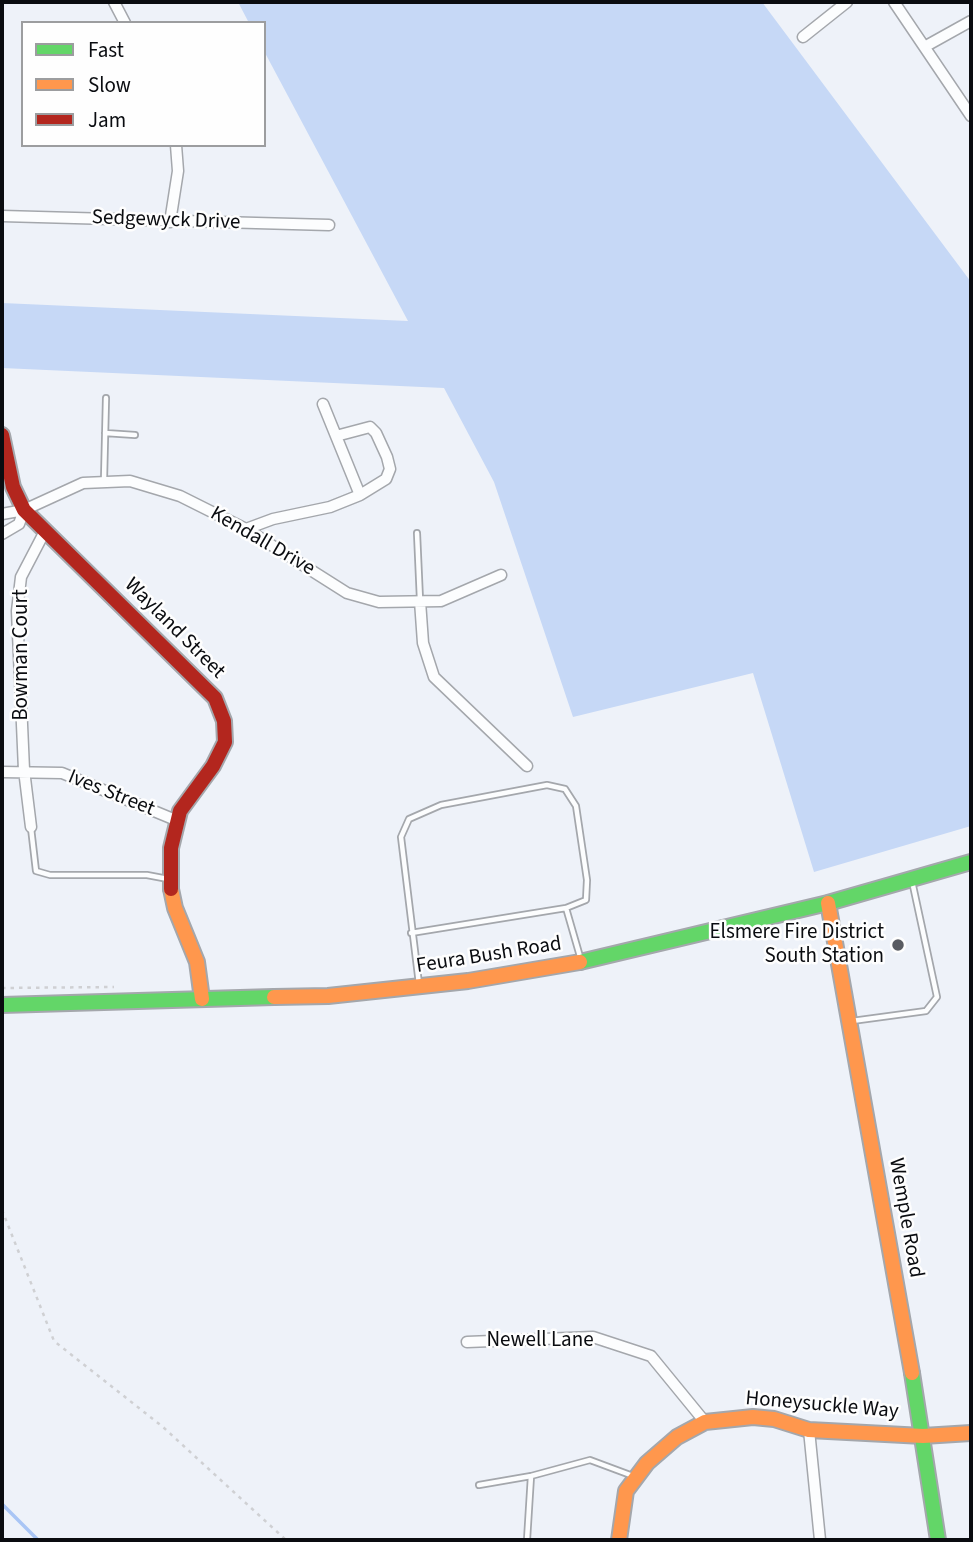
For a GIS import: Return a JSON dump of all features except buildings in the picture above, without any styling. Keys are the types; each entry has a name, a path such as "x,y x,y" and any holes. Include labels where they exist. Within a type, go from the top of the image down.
{"street":[{"path":"114,2 122,18"},
{"path":"122,18 125,2"},
{"path":"803,37 847,2"},
{"path":"894,2 971,116"},
{"path":"926,46 971,21"},
{"path":"170,222 178,171 176,147"},
{"name":"Sedgewyck Drive","path":"2,216 329,225"},
{"path":"323,404 360,495"},
{"path":"246,529 273,519 330,507 360,495 386,479 390,469 387,457 376,433 370,427 336,436"},
{"path":"2,435 13,486 24,510"},
{"name":"Kendall Drive","path":"2,514 24,510 58,492 104,480 152,485 246,529 347,593 380,602 441,601 501,575"},
{"name":"Kendall Drive","path":"2,534 19,524 24,510"},
{"name":"Wayland Street","path":"24,510 215,698 224,721 225,742 213,766 180,811 169,879 175,908 197,962 202,999"},
{"name":"Bowman Court","path":"31,827 24,771 17,611 22,577 44,531"},
{"path":"420,601 423,643 434,677 527,766"},
{"name":"Ives Street","path":"2,772 62,773 178,821"},
{"name":"Feura Bush Road","path":"2,1005 328,996 420,988 582,962 828,903 971,862"},
{"name":"Wemple Road","path":"828,903 923,1436 938,1540"},
{"name":"Newell Lane","path":"467,1342 593,1337 650,1356 705,1422"},
{"name":"Honeysuckle Way","path":"619,1540 626,1490 647,1463 677,1437 705,1422 753,1417 774,1419 809,1430 923,1436 971,1433"},
{"path":"809,1430 820,1540"}],"lane":[{"path":"104,480 106,398"},
{"path":"105,433 135,435"},
{"path":"417,533 420,601"},
{"path":"411,933 566,908 586,900 587,880 576,806 565,789 547,785 441,805 409,819 401,837 411,933 420,988"},
{"path":"31,827 36,871 50,875 147,875 169,879"},
{"path":"849,1021 926,1011 937,997 912,880"},
{"path":"566,908 582,962"},
{"path":"479,1485 531,1476 590,1460 636,1477"},
{"path":"527,1540 531,1476"}],"path":[{"path":"2,988 125,987"},
{"path":"2,1210 54,1341 163,1427 286,1540"}],"shaded area":[{"path":"238,2 762,2 971,282 971,826 814,872 753,673 573,717 494,482 444,388 2,368 2,303 408,321 266,55 266,21 248,21"}],"waterway":[{"path":"2,1504 38,1540"}],"traffic: fast":[{"path":"580,962 828,903 971,862"},
{"path":"2,1005 274,997"},
{"path":"912,1373 938,1540"}],"traffic: slow":[{"path":"171,889 175,908 197,962 202,999"},
{"path":"828,903 912,1373"},
{"path":"274,997 328,996 468,981 580,962"},
{"path":"619,1540 626,1491 647,1463 677,1437 705,1422 753,1417 774,1419 809,1430 923,1436 971,1433"}],"traffic: jam":[{"path":"2,435 13,487 24,510 215,698 224,721 225,742 213,766 180,811 171,848 171,889"}],"place":[{"name":"Elsmere Fire District South Station","path":"898,945"}]}
